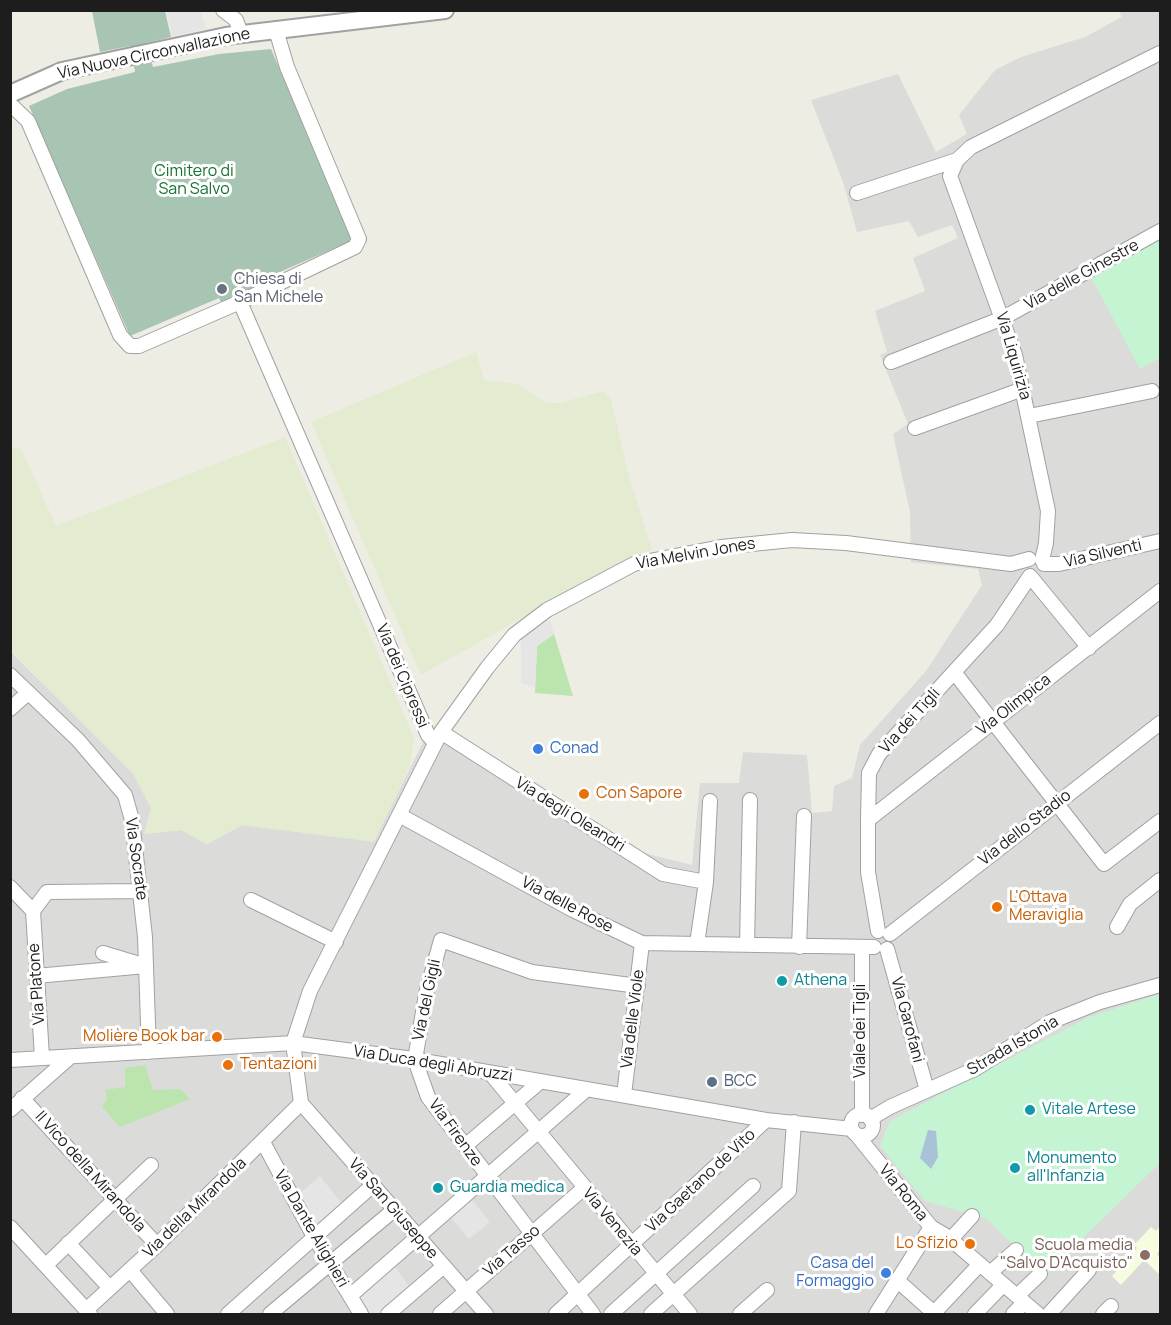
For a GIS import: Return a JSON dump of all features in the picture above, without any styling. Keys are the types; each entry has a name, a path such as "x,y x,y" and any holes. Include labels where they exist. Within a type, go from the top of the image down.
{"street":[{"path":"223,10 238,22 241,34"},
{"name":"Via Nuova Circonvallazione","path":"10,94 62,71 241,34 445,10"},
{"path":"10,104 28,121 125,343 139,346 240,302 355,247 359,239 287,67 276,30"},
{"path":"857,193 957,160 971,147 1161,53"},
{"name":"Via Liquirizia","path":"957,160 950,176 1003,318 1029,416 1048,511 1046,543 1039,565"},
{"name":"Via delle Ginestre","path":"891,362 1003,318 1161,231"},
{"name":"Via dei Cipressi","path":"240,302 428,735 438,738 401,816 310,991 293,1043"},
{"path":"915,428 1023,389"},
{"path":"1029,416 1152,391"},
{"name":"Via Melvin Jones","path":"438,738 487,668 514,635 547,610 634,564 721,547 792,540 892,548 1011,564 1039,565"},
{"name":"Via Silventi","path":"1039,565 1161,541"},
{"path":"1039,565 1089,648"},
{"name":"Via dei Tigli","path":"884,932 868,872 869,773 872,764 997,625 1039,565"},
{"name":"Via Olimpica","path":"868,820 1161,591"},
{"path":"954,672 1104,864 1161,821"},
{"name":"Via Socrate","path":"10,675 78,740 125,795 132,820 140,891 147,966 149,1052"},
{"path":"10,709 28,693"},
{"name":"Via dello Stadio","path":"884,932 1161,723"},
{"name":"Via degli Oleandri","path":"438,738 663,874 706,882"},
{"path":"747,945 750,800"},
{"path":"698,944 706,882 711,801"},
{"name":"Via delle Rose","path":"401,816 573,910 642,943 874,948"},
{"path":"799,947 804,816"},
{"path":"1117,927 1130,904 1161,880"},
{"path":"10,887 33,911 47,892 140,891"},
{"path":"251,900 336,942"},
{"name":"Via Platone","path":"33,911 42,1057"},
{"name":"Viale dei Tigli","path":"866,1117 874,948 872,938 884,932"},
{"name":"Via del Gigli","path":"415,1060 426,994 441,940 532,972 638,986"},
{"name":"Via delle Viole","path":"624,1095 642,943"},
{"name":"Via Garofani","path":"874,948 927,1090"},
{"path":"103,953 147,966"},
{"path":"36,976 147,966"},
{"name":"Strada Istonia","path":"866,1117 975,1069 1050,1022 1100,1002 1161,984"},
{"path":"293,1043 300,1103"},
{"name":"Via Duca degli Abruzzi","path":"10,1060 293,1043 415,1060 766,1120 794,1122 854,1132"},
{"path":"10,1110 70,1057"},
{"name":"Via Firenze","path":"415,1060 428,1097 593,1314"},
{"name":"Via Venezia","path":"490,1073 690,1314"},
{"path":"465,1146 541,1081"},
{"path":"350,1296 587,1089"},
{"name":"II Vico della Mirandola","path":"22,1098 113,1200 157,1245"},
{"name":"Via della Mirandola","path":"88,1312 300,1103"},
{"name":"Via San Giuseppe","path":"300,1103 486,1314"},
{"path":"854,1132 862,1136 870,1131 866,1117"},
{"name":"Via Gaetano de Vito","path":"556,1314 766,1120"},
{"path":"651,1314 789,1191 794,1122"},
{"name":"Via Roma","path":"854,1132 931,1227 876,1314"},
{"name":"Via Dante Alighieri","path":"263,1142 315,1238 361,1314"},
{"path":"46,1265 151,1165"},
{"path":"228,1314 373,1185"},
{"path":"610,1314 753,1186"},
{"name":"Via Tasso","path":"440,1314 584,1188"},
{"path":"270,1314 395,1209"},
{"path":"951,1239 972,1216"},
{"path":"10,1227 88,1312"},
{"path":"931,1227 951,1239 1038,1314"},
{"path":"68,1243 110,1288"},
{"path":"898,1281 934,1314 985,1269 1016,1250"},
{"path":"388,1314 444,1266"},
{"path":"130,1270 166,1314"},
{"path":"1049,1314 1089,1270"},
{"path":"1013,1314 1020,1299 1040,1274"},
{"path":"975,1314 1003,1285"},
{"path":"740,1314 767,1290"}],"shaded area":[{"path":"166,11 201,11 206,29 172,36"},
{"path":"1119,11 1160,11 1160,1314 11,1314 10,651 133,773 151,808 144,834 181,830 207,844 242,825 374,841 431,726 604,843 692,865 700,783 739,783 743,752 807,755 812,813 832,811 834,786 852,778 860,745 926,671 982,585 978,569 911,562 910,512 893,434 908,424 880,355 887,352 875,311 925,291 913,258 958,238 952,225 918,237 909,221 857,232 843,182 811,100 898,74 936,152 967,134 959,115 995,70 1021,57 1085,37 1122,17"},
{"path":"1160,237 1160,358 1140,369 1090,275"},
{"path":"476,352 484,380 517,384 547,403 560,403 603,391 611,400 629,476 652,550 561,596 421,675 311,422"},
{"path":"285,437 414,738 410,766 374,842 242,825 207,844 181,830 144,834 151,808 133,773 11,651 11,446 22,450 56,526"},
{"path":"550,620 554,634 537,646 535,687 521,683 521,637"},
{"path":"1160,994 1160,1163 1044,1276 987,1219 925,1201 880,1146 890,1121 1089,1017"},
{"path":"320,1176 342,1204 311,1232 293,1199"},
{"path":"466,1192 490,1222 469,1239 445,1211"},
{"name":"Scuola media \"Salvo D'Acquisto\"","path":"1160,1226 1160,1250 1157,1254 1160,1257 1160,1275 1144,1260 1121,1285 1112,1276 1137,1248 1134,1245 1151,1227 1156,1231"},
{"path":"390,1260 413,1292 387,1314 361,1314 350,1296"}],"green space":[{"name":"Cimitero di San Salvo","path":"92,11 165,11 171,37 146,43 153,67 219,54 271,49 353,240 264,279 268,288 223,307 219,298 130,336 29,106 67,89 135,72 130,46 100,52"},
{"path":"554,634 573,696 535,693 537,646"},
{"path":"145,1065 153,1090 180,1089 190,1099 120,1127 102,1107 107,1099 105,1090 125,1087 125,1068"}],"water":[{"path":"928,1130 936,1131 938,1157 931,1169 920,1158"}],"place":[{"name":"Chiesa di San Michele","path":"222,289"},
{"name":"Conad","path":"538,749"},
{"name":"Con Sapore","path":"584,794"},
{"name":"L'Ottava Meraviglia","path":"997,907"},
{"name":"Athena","path":"782,981"},
{"name":"Molière Book bar","path":"217,1037"},
{"name":"Tentazioni","path":"228,1065"},
{"name":"BCC","path":"712,1082"},
{"name":"Vitale Artese","path":"1030,1110"},
{"name":"Monumento all'Infanzia","path":"1015,1168"},
{"name":"Guardia medica","path":"438,1188"},
{"name":"Lo Sfizio","path":"970,1244"},
{"name":"Scuola media \"Salvo D'Acquisto\"","path":"1145,1255"},
{"name":"Casa del Formaggio","path":"886,1273"}]}
